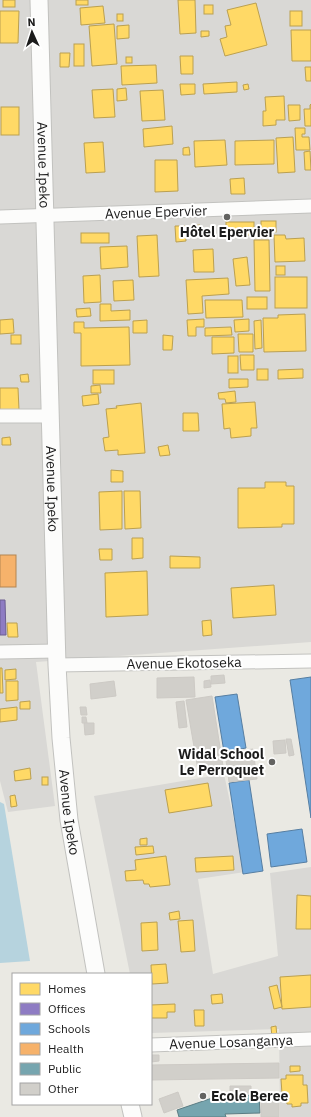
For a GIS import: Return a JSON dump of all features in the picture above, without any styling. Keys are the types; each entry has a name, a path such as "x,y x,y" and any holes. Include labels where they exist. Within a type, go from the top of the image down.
{"street":[{"name":"Avenue Ipeko","path":"39,0 56,658 61,738 69,820 96,973"},
{"name":"Avenue Epervier","path":"0,217 311,206"},
{"path":"0,416 50,416"},
{"name":"Avenue Ekotoseka","path":"0,652 56,658 311,661"},
{"name":"Avenue Losanganya","path":"152,1045 311,1039"},
{"path":"130,1105 133,1117"}],"shaded area":[{"path":"0,0 311,0 311,642 36,662 55,806 8,812 0,781"},
{"path":"224,774 245,872 198,879 213,974 278,956 270,873 311,867 311,1117 280,1117 279,1029 152,1033 152,973 130,973 94,796"}],"water":[{"path":"0,802 4,804 30,961 0,963"}],"building: Homes":[{"path":"3,0 15,0 15,7 3,7"},
{"path":"76,0 88,0 88,5 76,5"},
{"path":"178,0 195,0 196,33 180,34"},
{"path":"256,3 267,45 225,56 220,39 227,37 225,26 231,25 227,10"},
{"path":"204,5 213,5 213,14 204,14"},
{"path":"103,6 105,23 81,25 80,8"},
{"path":"0,11 19,11 18,43 0,43"},
{"path":"290,11 302,11 302,26 290,26"},
{"path":"117,14 123,14 123,21 117,21"},
{"path":"114,24 117,64 92,66 89,26"},
{"path":"129,25 129,38 117,39 117,26"},
{"path":"291,30 311,30 311,61 292,61"},
{"path":"201,31 209,31 209,36 201,37"},
{"path":"74,44 84,44 84,66 74,66"},
{"path":"60,53 70,53 69,67 60,67"},
{"path":"180,56 193,56 193,74 181,74"},
{"path":"126,57 132,57 132,63 126,63"},
{"path":"156,65 157,83 122,85 121,66"},
{"path":"305,67 311,67 311,81 306,81"},
{"path":"237,82 237,92 204,94 203,84"},
{"path":"180,84 195,84 195,94 181,95"},
{"path":"248,84 249,89 244,90 243,85"},
{"path":"126,88 127,100 117,101 117,89"},
{"path":"113,89 115,117 94,118 92,90"},
{"path":"163,90 165,120 142,121 140,91"},
{"path":"284,96 285,120 276,120 276,125 263,126 263,111 266,111 265,97"},
{"path":"311,104 311,126 305,126 304,109 310,109"},
{"path":"288,105 300,105 300,120 289,121"},
{"path":"1,107 19,107 19,135 1,135"},
{"path":"172,126 173,144 144,147 143,129"},
{"path":"295,128 305,128 305,134 302,134 302,137 309,137 310,150 296,150"},
{"path":"293,137 295,172 278,173 276,138"},
{"path":"225,140 227,165 195,167 194,141"},
{"path":"274,140 274,164 235,165 235,141"},
{"path":"103,142 105,172 86,173 84,143"},
{"path":"189,147 190,155 183,155 183,148"},
{"path":"310,151 311,170 305,170 304,152"},
{"path":"155,160 177,160 178,191 155,192"},
{"path":"244,178 245,194 231,194 230,179"},
{"path":"261,221 276,221 276,232 261,232"},
{"path":"226,222 254,222 254,235 226,235"},
{"path":"200,225 201,235 189,235 189,226"},
{"path":"175,226 185,226 186,241 176,242"},
{"path":"81,233 109,233 109,243 81,243"},
{"path":"157,235 159,276 139,277 137,236"},
{"path":"274,235 285,235 286,239 304,238 305,261 275,262"},
{"path":"254,240 269,240 270,291 255,291"},
{"path":"127,246 128,267 101,269 100,247"},
{"path":"213,249 214,272 194,272 193,250"},
{"path":"247,257 250,285 236,286 233,259"},
{"path":"276,266 285,266 285,275 276,275"},
{"path":"100,275 101,302 84,303 83,276"},
{"path":"275,277 307,277 307,308 275,308"},
{"path":"228,278 229,294 202,296 203,313 188,314 186,280"},
{"path":"133,280 134,300 114,301 113,281"},
{"path":"247,297 267,297 267,309 247,309"},
{"path":"205,300 242,300 243,317 206,318"},
{"path":"100,304 111,304 111,311 130,310 130,320 100,321"},
{"path":"90,308 91,316 77,317 76,309"},
{"path":"305,314 306,351 264,352 263,318 278,318 278,315"},
{"path":"13,319 14,333 0,334 0,320"},
{"path":"204,319 204,327 196,327 196,336 188,336 187,320"},
{"path":"249,319 249,331 235,332 234,320"},
{"path":"147,320 147,333 133,333 133,321"},
{"path":"261,320 262,348 255,349 254,321"},
{"path":"74,322 84,322 84,328 129,327 130,365 81,366 81,333 74,333"},
{"path":"231,327 232,335 205,336 205,328"},
{"path":"238,334 253,334 253,352 239,352"},
{"path":"11,335 21,335 21,344 11,344"},
{"path":"163,335 173,336 172,350 163,350"},
{"path":"212,337 234,337 234,353 212,354"},
{"path":"240,355 254,355 254,370 241,370"},
{"path":"228,356 238,356 238,373 228,373"},
{"path":"257,369 268,369 268,380 257,380"},
{"path":"303,369 303,378 278,379 278,370"},
{"path":"93,370 114,370 114,384 93,384"},
{"path":"28,374 29,382 21,382 20,375"},
{"path":"229,379 248,379 248,387 229,388"},
{"path":"100,385 101,393 91,393 91,386"},
{"path":"0,388 18,388 19,410 0,411"},
{"path":"235,391 236,402 226,403 225,399 219,399 218,393"},
{"path":"98,394 99,404 83,406 82,396"},
{"path":"255,402 257,428 251,428 251,436 231,438 230,428 224,429 222,404"},
{"path":"141,403 145,453 118,455 118,450 105,451 103,438 109,437 106,409 117,408 116,406"},
{"path":"183,413 198,413 199,431 183,431"},
{"path":"10,437 11,445 2,445 2,438"},
{"path":"168,445 170,455 160,456 158,447"},
{"path":"111,470 123,471 123,482 111,482"},
{"path":"265,482 286,482 286,486 294,486 294,524 282,524 282,527 238,528 238,488 265,488"},
{"path":"122,491 122,529 100,530 99,492"},
{"path":"124,491 140,491 141,528 125,529"},
{"path":"132,538 143,538 143,558 132,559"},
{"path":"99,549 112,549 112,560 100,560"},
{"path":"170,556 200,557 200,568 170,568"},
{"path":"147,571 148,615 106,617 105,573"},
{"path":"274,585 276,615 233,618 231,588"},
{"path":"211,620 212,635 203,636 202,621"},
{"path":"7,623 17,623 18,637 8,637"},
{"path":"0,668 2,668 3,693 0,693"},
{"path":"16,669 16,679 5,680 5,670"},
{"path":"6,681 18,681 18,700 6,701"},
{"path":"30,701 30,709 20,709 20,702"},
{"path":"17,707 17,720 0,722 0,709"},
{"path":"30,768 31,779 15,781 14,771"},
{"path":"42,777 48,777 48,785 42,785"},
{"path":"208,783 212,806 169,813 165,790"},
{"path":"15,795 17,806 11,807 10,796"},
{"path":"147,838 147,845 140,845 140,839"},
{"path":"153,846 154,853 136,855 135,847"},
{"path":"166,856 170,885 150,887 149,884 144,884 143,880 126,881 125,871 136,870 135,860"},
{"path":"233,856 234,870 196,872 195,858"},
{"path":"297,895 311,896 311,929 296,929"},
{"path":"179,911 180,919 170,920 169,913"},
{"path":"193,920 195,951 181,952 178,921"},
{"path":"157,922 158,950 142,951 141,923"},
{"path":"166,964 168,983 152,984 151,965"},
{"path":"311,975 311,1007 282,1009 280,977"},
{"path":"277,985 282,1007 274,1009 269,987"},
{"path":"222,994 223,1003 212,1004 211,995"},
{"path":"175,1004 175,1012 167,1012 167,1018 152,1018 152,1005"},
{"path":"194,1010 204,1010 204,1026 195,1026"},
{"path":"276,1026 277,1037 272,1037 271,1027"},
{"path":"290,1066 300,1066 300,1071 290,1072"},
{"path":"286,1075 303,1075 303,1085 307,1085 308,1103 301,1103 301,1106 292,1107 292,1104 287,1104 286,1093 282,1094 281,1079 286,1079"}],"building: Offices":[{"path":"0,600 5,600 6,635 0,635"}],"building: Schools":[{"path":"311,677 311,818 290,680"},
{"path":"237,694 246,748 224,752 215,697"},
{"path":"249,780 263,871 243,874 229,783"},
{"path":"302,829 307,862 271,867 267,834"}],"building: Health":[{"path":"0,555 16,555 16,587 0,587"}],"building: Public":[{"path":"259,1095 260,1113 225,1114 226,1117 179,1117 177,1110 218,1096"}],"building: Other":[{"path":"224,675 225,683 211,684 211,676"},
{"path":"194,677 195,697 157,698 157,678"},
{"path":"210,680 211,687 204,688 204,681"},
{"path":"114,681 116,696 91,699 90,684"},
{"path":"212,696 223,766 198,770 186,700"},
{"path":"184,701 187,727 179,728 176,702"},
{"path":"80,707 86,707 87,715 81,715"},
{"path":"82,717 86,717 87,723 82,723"},
{"path":"84,723 94,723 94,734 85,735"},
{"path":"286,739 291,739 294,755 289,756"},
{"path":"285,740 286,753 274,754 273,741"},
{"path":"253,749 257,779 229,782 225,753"},
{"path":"152,1055 159,1055 159,1061 152,1062"},
{"path":"279,1063 279,1078 152,1080 152,1065"},
{"path":"230,1086 251,1086 251,1093 230,1094"},
{"path":"178,1092 183,1106 164,1113 159,1099"},
{"path":"261,1093 279,1093 279,1117 261,1117"}],"place":[{"name":"Hôtel Epervier","path":"227,217"},
{"name":"Widal School Le Perroquet","path":"272,762"},
{"name":"Ecole Beree","path":"203,1096"}]}
